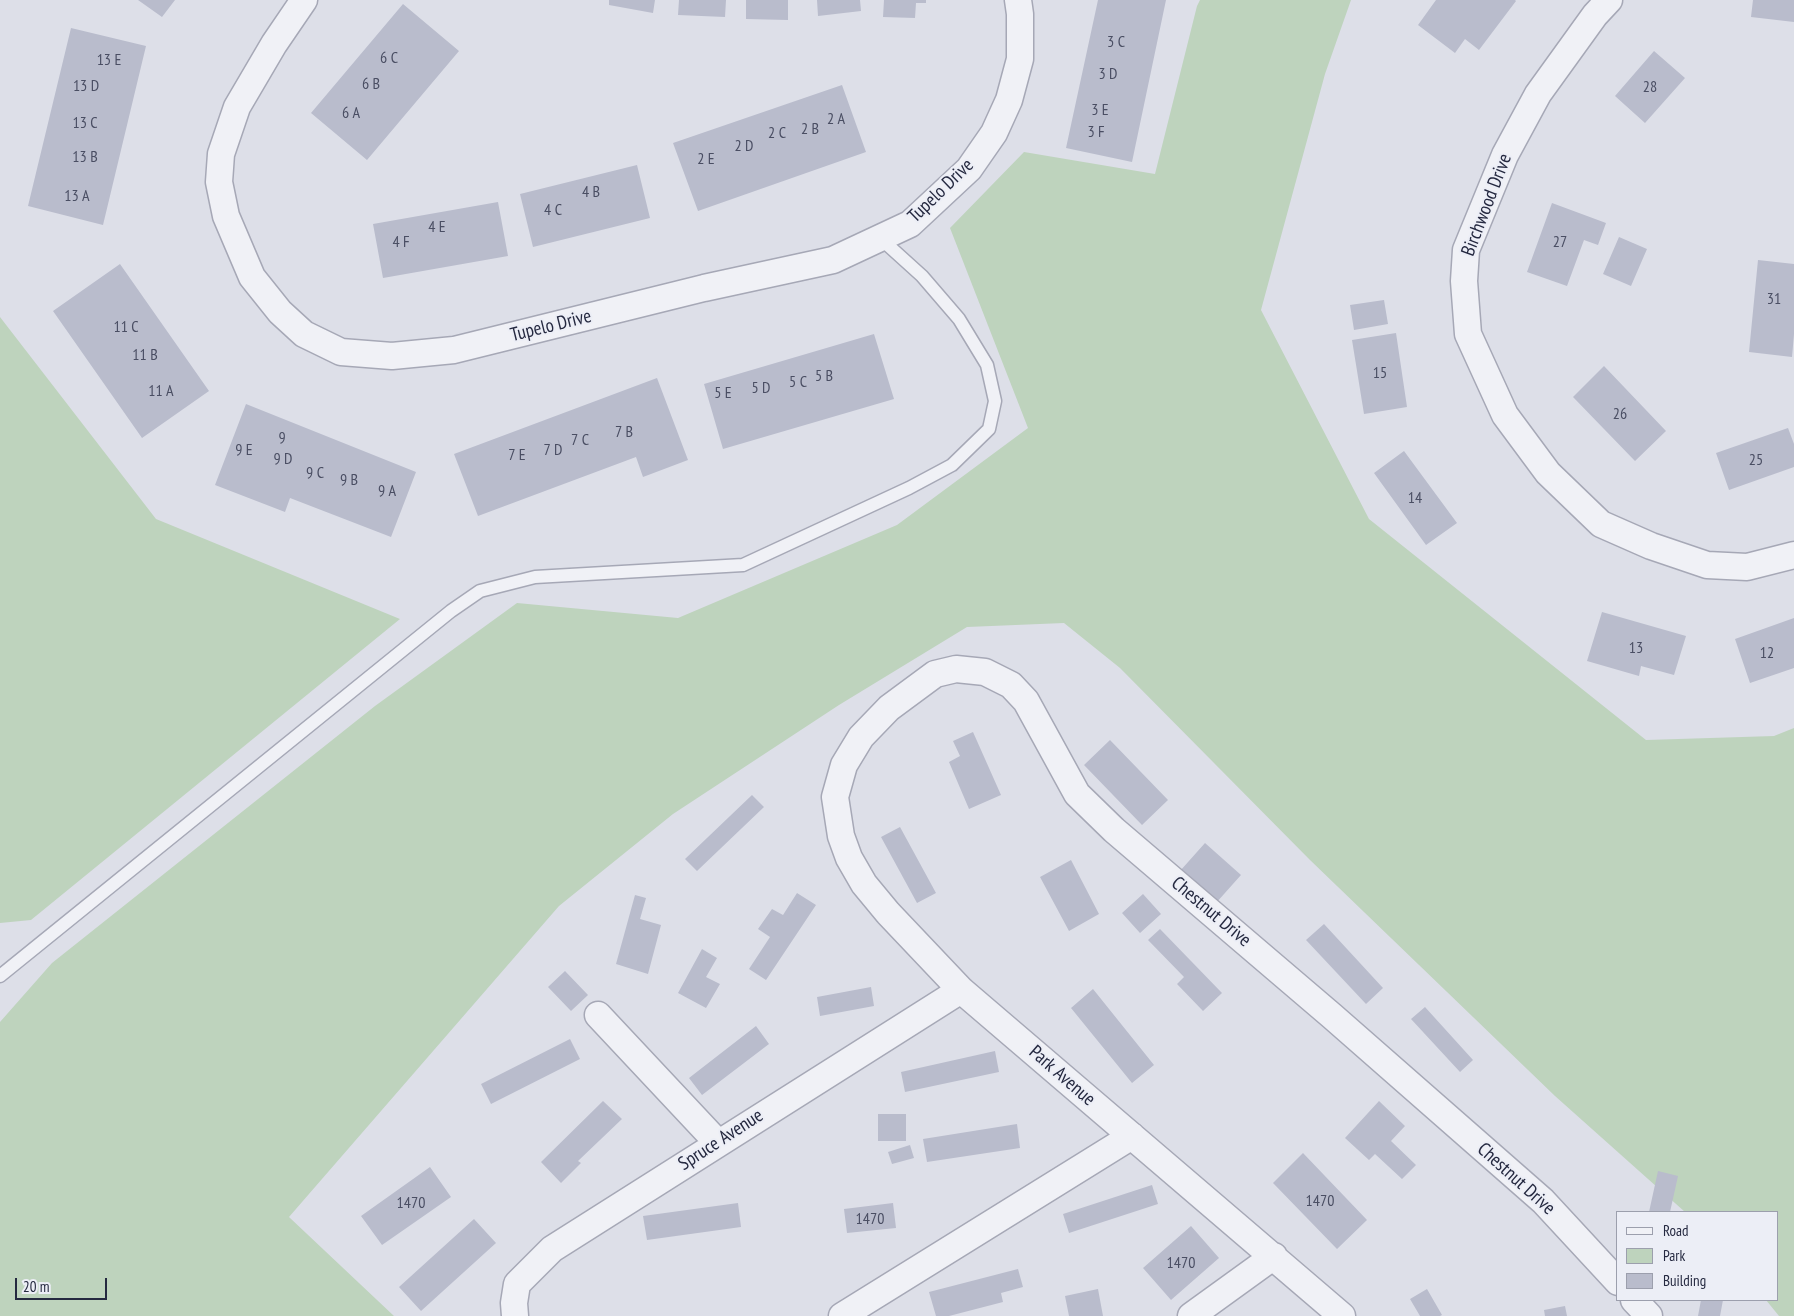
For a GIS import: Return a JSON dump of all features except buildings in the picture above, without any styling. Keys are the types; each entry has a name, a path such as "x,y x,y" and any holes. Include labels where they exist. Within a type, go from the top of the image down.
{"street":[{"name":"Tupelo Drive","path":"304,0 274,44 237,107 221,154 219,182 226,216 252,277 280,312 304,334 341,352 392,356 454,350 704,288 832,260 910,224 969,169 994,133 1009,100 1020,59 1020,14 1018,0"},
{"name":"Birchwood Drive","path":"1609,0 1595,15 1538,94 1505,155 1466,250 1464,281 1468,334 1505,415 1548,474 1601,524 1651,546 1706,565 1747,567 1794,555"},
{"name":"Chestnut Drive","path":"835,797 844,765 861,737 889,708 935,674 956,669 985,672 1011,685 1026,702 1077,794 1114,830 1332,1016 1543,1201 1616,1280"},
{"name":"Park Avenue","path":"835,797 840,836 849,858 864,884 888,913 961,990 1342,1316"},
{"name":"Spruce Avenue","path":"515,1316 514,1303 517,1284 552,1248 961,990"},
{"path":"598,1015 718,1143"},
{"path":"842,1316 1132,1136"},
{"path":"1192,1316 1274,1256"},
{"path":"1635,1301 1649,1316"}],"lane":[{"path":"0,976 451,611 480,591 536,576 743,565 910,488 952,465 989,429 996,401 987,365 959,318 922,276 880,238"}],"green space":[{"path":"1200,0 1351,0 1325,74 1261,310 1369,519 1646,740 1774,736 1794,728 1794,1316 1779,1316 1767,1301 1779,1301 1779,1211 1684,1211 1555,1096 1310,860 1120,668 1064,623 967,627 839,705 673,814 559,906 289,1217 394,1316 0,1316 0,1022 52,963 375,706 517,603 678,618 897,525 1028,428 950,228 1024,152 1155,174"},
{"path":"0,317 156,519 400,619 31,920 0,923"}]}
